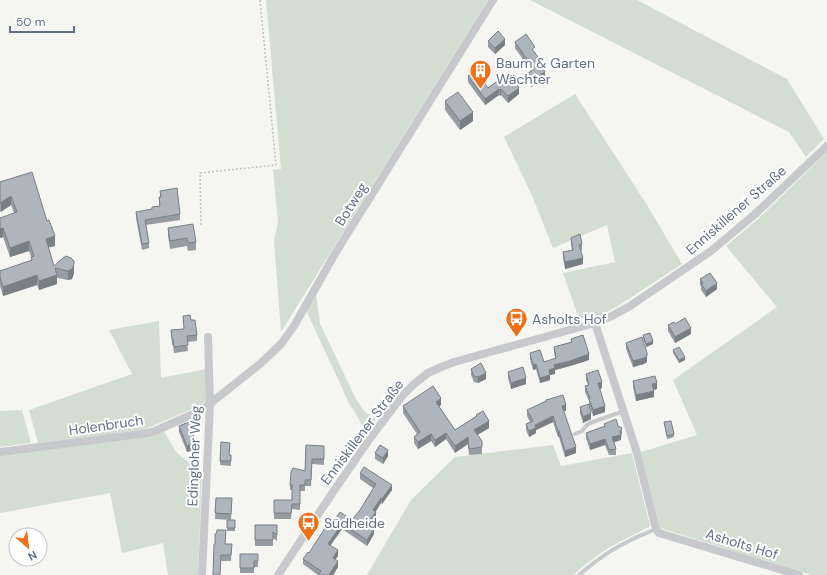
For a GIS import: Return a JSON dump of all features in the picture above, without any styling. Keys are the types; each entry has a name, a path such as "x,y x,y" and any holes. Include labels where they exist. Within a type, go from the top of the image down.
{"street":[{"name":"Botweg","path":"210,404 260,364 288,336 336,252 493,0"},
{"name":"Enniskillener Straße","path":"278,575 330,495 371,437 402,396 428,373 454,362 595,323 630,306 711,252 754,215 827,146"},
{"path":"595,323 637,453 656,529"},
{"name":"Edingloher Weg","path":"202,575 210,404 208,337"},
{"name":"Holenbruch","path":"0,452 148,433 196,412 210,404"},
{"name":"Asholts Hof","path":"656,529 659,533 799,575"}],"lane":[{"path":"575,434 582,431 590,423 624,411"},
{"path":"579,575 590,565 615,548 656,529"}],"path":[{"path":"202,225 200,174 276,166 260,0"}],"shaded area":[{"path":"266,0 488,0 281,332 274,240 278,222 273,170 281,169"},
{"path":"530,0 637,0 787,79 824,139 806,157 789,132"},
{"path":"575,94 647,205 682,264 618,306 599,316 586,319 580,317 577,313 563,273 615,262 607,225 553,248 531,193 504,137"},
{"path":"827,152 827,575 812,575 660,528 641,452 697,435 673,380 777,307 726,246 757,220"},
{"path":"316,294 320,324 357,401 365,412 376,419 366,432 348,401 306,310"},
{"path":"159,321 161,378 206,369 206,401 201,405 146,429 38,443 29,410 132,374 109,330"},
{"path":"22,410 31,443 0,447 0,411"},
{"path":"163,430 177,453 202,472 198,575 168,575 163,543 122,553 110,493 0,513 0,455"},
{"path":"553,445 561,466 632,453 650,526 603,552 573,575 367,575 411,500 455,457"}],"building":[{"path":"498,31 505,39 495,48 488,41"},
{"path":"526,34 535,47 532,49 538,57 537,59 545,72 531,81 527,74 534,69 515,42"},
{"path":"476,71 488,88 504,76 506,78 510,75 519,88 508,96 501,89 499,89 485,99 468,76"},
{"path":"458,92 473,112 460,121 445,101"},
{"path":"32,172 47,221 49,220 55,236 46,239 54,266 66,256 74,261 74,264 72,269 68,271 55,268 57,275 39,281 37,275 3,287 0,271 32,260 31,257 34,256 29,241 10,248 3,228 0,229 0,218 17,212 11,196 0,203 0,182"},
{"path":"177,188 180,214 145,220 149,243 142,244 136,212 160,206 160,191"},
{"path":"193,224 196,242 188,243 187,238 170,241 168,228"},
{"path":"580,234 582,244 579,245 583,258 565,262 563,252 573,250 571,238"},
{"path":"710,273 717,283 706,291 701,284 703,283 700,279"},
{"path":"190,315 191,320 195,320 197,335 187,336 188,345 174,347 171,330 184,329 183,316"},
{"path":"685,318 691,328 675,337 668,325 674,322 675,324"},
{"path":"650,333 653,341 646,344 643,335"},
{"path":"583,335 589,354 554,365 555,368 549,370 550,375 540,378 536,364 533,365 530,353 540,350 544,362 556,358 554,347 572,342 571,339"},
{"path":"642,337 647,356 633,361 626,343"},
{"path":"679,347 685,357 679,360 673,350"},
{"path":"481,363 486,373 478,377 474,376 471,369"},
{"path":"523,367 526,378 511,383 508,372"},
{"path":"598,370 602,382 598,383 605,406 593,410 585,386 589,385 586,374"},
{"path":"655,376 657,383 652,384 654,391 636,395 633,381"},
{"path":"433,386 441,398 436,402 455,430 483,411 489,421 474,430 482,441 482,447 469,449 468,437 455,446 446,433 435,440 431,434 418,442 414,437 420,432 403,406"},
{"path":"563,395 566,405 562,406 576,447 565,451 553,416 535,425 536,428 529,431 526,424 533,421 527,410 546,400"},
{"path":"589,404 591,413 583,417 580,407"},
{"path":"616,419 618,426 622,428 620,432 621,435 612,437 616,449 609,450 605,439 590,444 586,433 605,426 604,424"},
{"path":"671,421 674,434 667,436 664,422"},
{"path":"189,422 196,443 187,446 179,426"},
{"path":"221,442 230,443 229,455 231,455 231,461 220,461"},
{"path":"306,445 324,446 324,459 312,459 311,480 305,480 305,485 300,485 300,504 292,504 291,513 274,513 274,500 292,500 292,485 290,485 291,472 293,468 305,471"},
{"path":"380,445 388,450 383,458 375,453"},
{"path":"364,467 392,485 373,510 376,512 367,524 374,529 367,540 342,524 328,544 338,550 333,558 338,561 329,575 318,575 321,571 303,559 308,552 309,553 327,525 330,527 340,512 352,520 360,510 376,484 360,473"},
{"path":"216,498 232,498 231,514 215,513"},
{"path":"227,520 235,520 235,528 227,528"},
{"path":"255,525 277,525 277,535 273,532 273,540 255,540"},
{"path":"217,530 226,530 225,544 232,544 231,555 221,555 220,575 213,575 214,544"},
{"path":"240,554 258,554 258,561 254,561 254,568 240,568"}],"place":[{"name":"Baum & Garten Wächter","path":"480,90"},
{"name":"Asholts Hof","path":"516,338"},
{"name":"Südheide","path":"309,542"}]}
